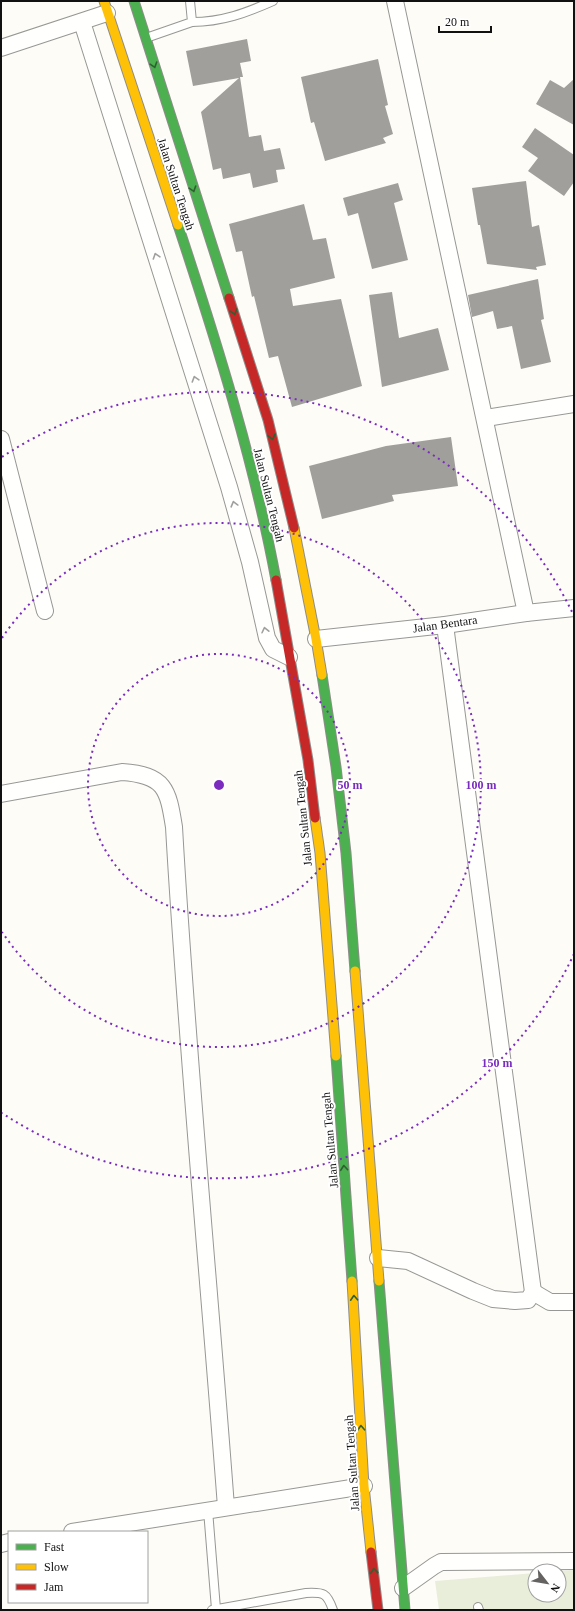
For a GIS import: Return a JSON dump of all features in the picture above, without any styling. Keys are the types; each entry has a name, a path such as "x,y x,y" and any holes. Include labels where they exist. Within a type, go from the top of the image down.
{"main road":[{"name":"Jalan Sultan Tengah","path":"134,1 268,420 296,536 316,639 336,767 346,853 403,1588 406,1610"},
{"name":"Jalan Sultan Tengah","path":"105,7 198,286 239,425 268,537 308,760 320,853 351,1258 364,1486 378,1610"}],"street":[{"path":"395,1 452,271 486,418 526,613"},
{"path":"1,48 82,22 105,7"},
{"path":"82,22 229,487 250,562 268,638 273,649 289,657"},
{"path":"486,418 574,404"},
{"path":"1,439 5,474 45,611"},
{"name":"Jalan Bentara","path":"316,639 445,625 526,613 574,608"},
{"path":"378,1258 408,1261 473,1292 493,1299 515,1301 528,1300 533,1292 445,625"},
{"path":"1,794 122,772 140,773 155,779 165,791 170,801 174,827 186,1019 194,1100 226,1506"},
{"path":"533,1292 550,1302 574,1302"},
{"path":"78,1531 226,1506 364,1486"},
{"path":"403,1588 441,1562 574,1561"}],"lane":[{"path":"190,1 192,22"},
{"path":"145,38 192,22 207,22 229,19 273,1"},
{"path":"208,1510 214,1610 306,1593 320,1592 329,1599 333,1610"}],"green space":[{"path":"567,1570 574,1570 574,1610 439,1610 435,1581 527,1574 527,1603 567,1603"}],"building":[{"path":"247,39 251,61 240,63 243,77 240,77 249,137 261,135 264,151 280,148 285,169 276,170 278,182 253,188 250,173 223,179 221,168 213,170 201,112 239,78 193,86 186,51"},
{"path":"378,59 388,105 385,106 393,134 383,138 386,143 325,161 314,122 311,123 301,77"},
{"path":"574,79 574,125 536,104 550,80 564,88"},
{"path":"535,128 574,155 574,182 564,196 528,171 538,158 522,147"},
{"path":"526,181 532,227 539,225 546,265 536,267 537,270 487,264 480,225 478,225 472,188"},
{"path":"398,183 403,200 394,203 408,260 372,269 358,213 348,216 343,198"},
{"path":"304,204 313,240 326,238 335,278 290,289 293,306 341,299 362,386 292,407 278,356 269,358 254,296 252,297 242,251 236,252 229,224"},
{"path":"538,279 544,319 541,320 551,362 521,369 512,326 497,329 493,311 472,317 468,295"},
{"path":"392,292 399,338 438,328 449,370 382,387 369,295"},
{"path":"451,437 458,486 392,495 394,501 322,519 309,466 386,446"}],"traffic: fast":[{"path":"134,1 229,298"},
{"path":"178,225 233,401 257,490 276,580"},
{"path":"322,675 336,767 346,853 355,971"},
{"path":"336,1056 352,1281"},
{"path":"379,1281 405,1610"}],"traffic: slow":[{"path":"104,1 178,225"},
{"path":"294,528 322,675"},
{"path":"315,818 320,853 336,1056"},
{"path":"355,971 379,1281"},
{"path":"352,1281 364,1486 371,1552"}],"traffic: jam":[{"path":"229,298 268,420 294,528"},
{"path":"276,580 308,760 315,818"},
{"path":"371,1552 378,1610"}]}
